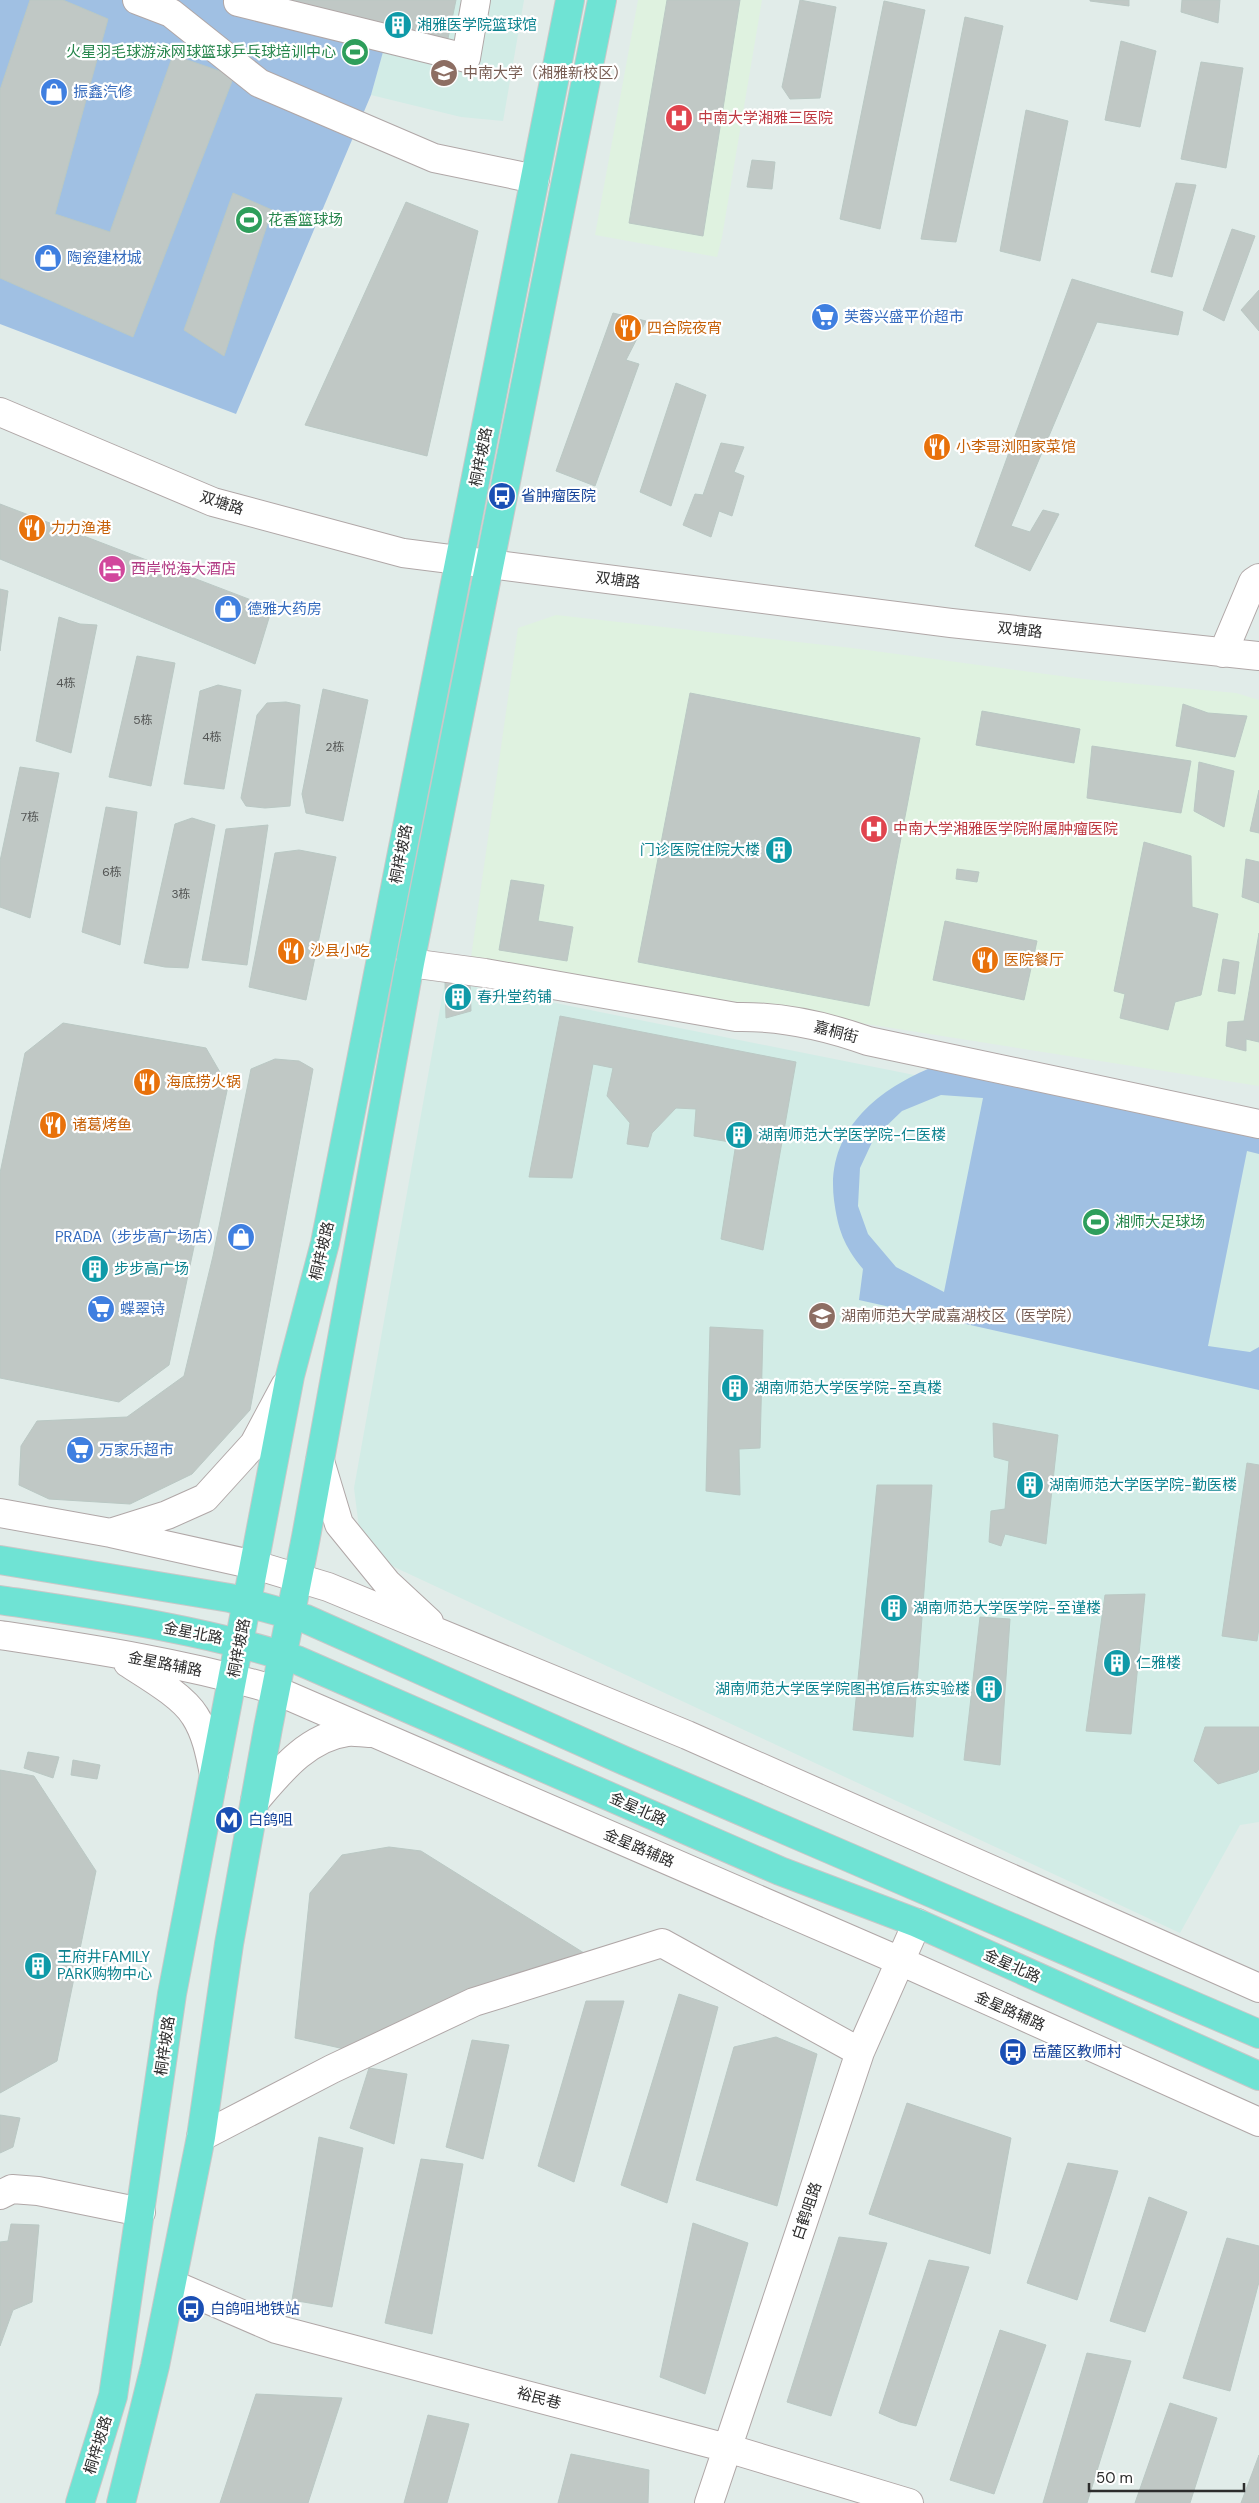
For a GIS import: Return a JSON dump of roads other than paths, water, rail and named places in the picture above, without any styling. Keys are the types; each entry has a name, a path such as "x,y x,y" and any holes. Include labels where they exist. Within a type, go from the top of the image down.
{"main road":[{"name":"桐梓坡路","path":"80,2503 113,2396 172,1994 290,1376 325,1243 570,0"},
{"name":"桐梓坡路","path":"121,2503 155,2366 201,2137 229,1944 320,1461 410,963 602,0"},
{"path":"0,1560 200,1592 248,1602 291,1614 335,1631 625,1761 1259,2034"},
{"name":"金星北路","path":"0,1600 192,1632 282,1655 328,1672 780,1871 917,1923 1259,2076"}],"street":[{"path":"137,0 171,13 259,83 434,158 535,178"},
{"path":"239,0 238,2 466,58 476,0"},
{"name":"双塘路","path":"0,412 213,502 403,553 951,623 1259,656"},
{"path":"1223,653 1253,582 1259,578"},
{"name":"嘉桐街","path":"410,963 504,977 736,1018 768,1016 840,1031 868,1041 1259,1124"},
{"path":"111,1533 167,1515 205,1498 254,1444 290,1376"},
{"path":"320,1461 339,1524 387,1583 441,1634"},
{"path":"0,1513 111,1533 255,1566 328,1587 687,1736 1259,1988"},
{"name":"金星路辅路","path":"0,1635 114,1654 233,1677 276,1690 900,1961 1259,2122"},
{"path":"114,1654 164,1686 194,1714 208,1746 214,1774"},
{"path":"255,1801 288,1762 321,1741 346,1732 375,1734"},
{"name":"白鹤咀路","path":"709,2503 860,2052 917,1923"},
{"path":"201,2137 332,2069 474,2002 662,1943 860,2052"},
{"path":"0,2195 12,2189 38,2191 141,2212"},
{"name":"裕民巷","path":"172,2284 276,2329 727,2448 909,2503"}],"place":[{"name":"湘雅医学院篮球馆","path":"398,25"},
{"name":"火星羽毛球游泳网球篮球乒乓球培训中心","path":"355,52"},
{"name":"中南大学（湘雅新校区）","path":"444,73"},
{"name":"振鑫汽修","path":"54,92"},
{"name":"中南大学湘雅三医院","path":"679,118"},
{"name":"花香篮球场","path":"249,220"},
{"name":"陶瓷建材城","path":"48,258"},
{"name":"芙蓉兴盛平价超市","path":"825,317"},
{"name":"四合院夜宵","path":"628,328"},
{"name":"小李哥浏阳家菜馆","path":"937,447"},
{"name":"省肿瘤医院","path":"502,496"},
{"name":"力力渔港","path":"32,528"},
{"name":"西岸悦海大酒店","path":"112,569"},
{"name":"德雅大药房","path":"228,609"},
{"name":"中南大学湘雅医学院附属肿瘤医院","path":"874,829"},
{"name":"门诊医院住院大楼","path":"779,850"},
{"name":"沙县小吃","path":"291,951"},
{"name":"医院餐厅","path":"985,960"},
{"name":"春升堂药铺","path":"458,997"},
{"name":"海底捞火锅","path":"147,1082"},
{"name":"诸葛烤鱼","path":"53,1125"},
{"name":"湖南师范大学医学院-仁医楼","path":"739,1135"},
{"name":"湘师大足球场","path":"1096,1222"},
{"name":"PRADA（步步高广场店）","path":"241,1237"},
{"name":"步步高广场","path":"95,1269"},
{"name":"蝶翠诗","path":"101,1309"},
{"name":"湖南师范大学咸嘉湖校区（医学院）","path":"822,1316"},
{"name":"湖南师范大学医学院-至真楼","path":"735,1388"},
{"name":"万家乐超市","path":"80,1450"},
{"name":"湖南师范大学医学院-勤医楼","path":"1030,1485"},
{"name":"湖南师范大学医学院-至谨楼","path":"894,1608"},
{"name":"仁雅楼","path":"1117,1663"},
{"name":"湖南师范大学医学院图书馆后栋实验楼","path":"989,1689"},
{"name":"白鸽咀","path":"229,1820"},
{"name":"王府井FAMILY PARK购物中心","path":"38,1966"},
{"name":"岳麓区教师村","path":"1013,2052"},
{"name":"白鸽咀地铁站","path":"191,2309"}]}
